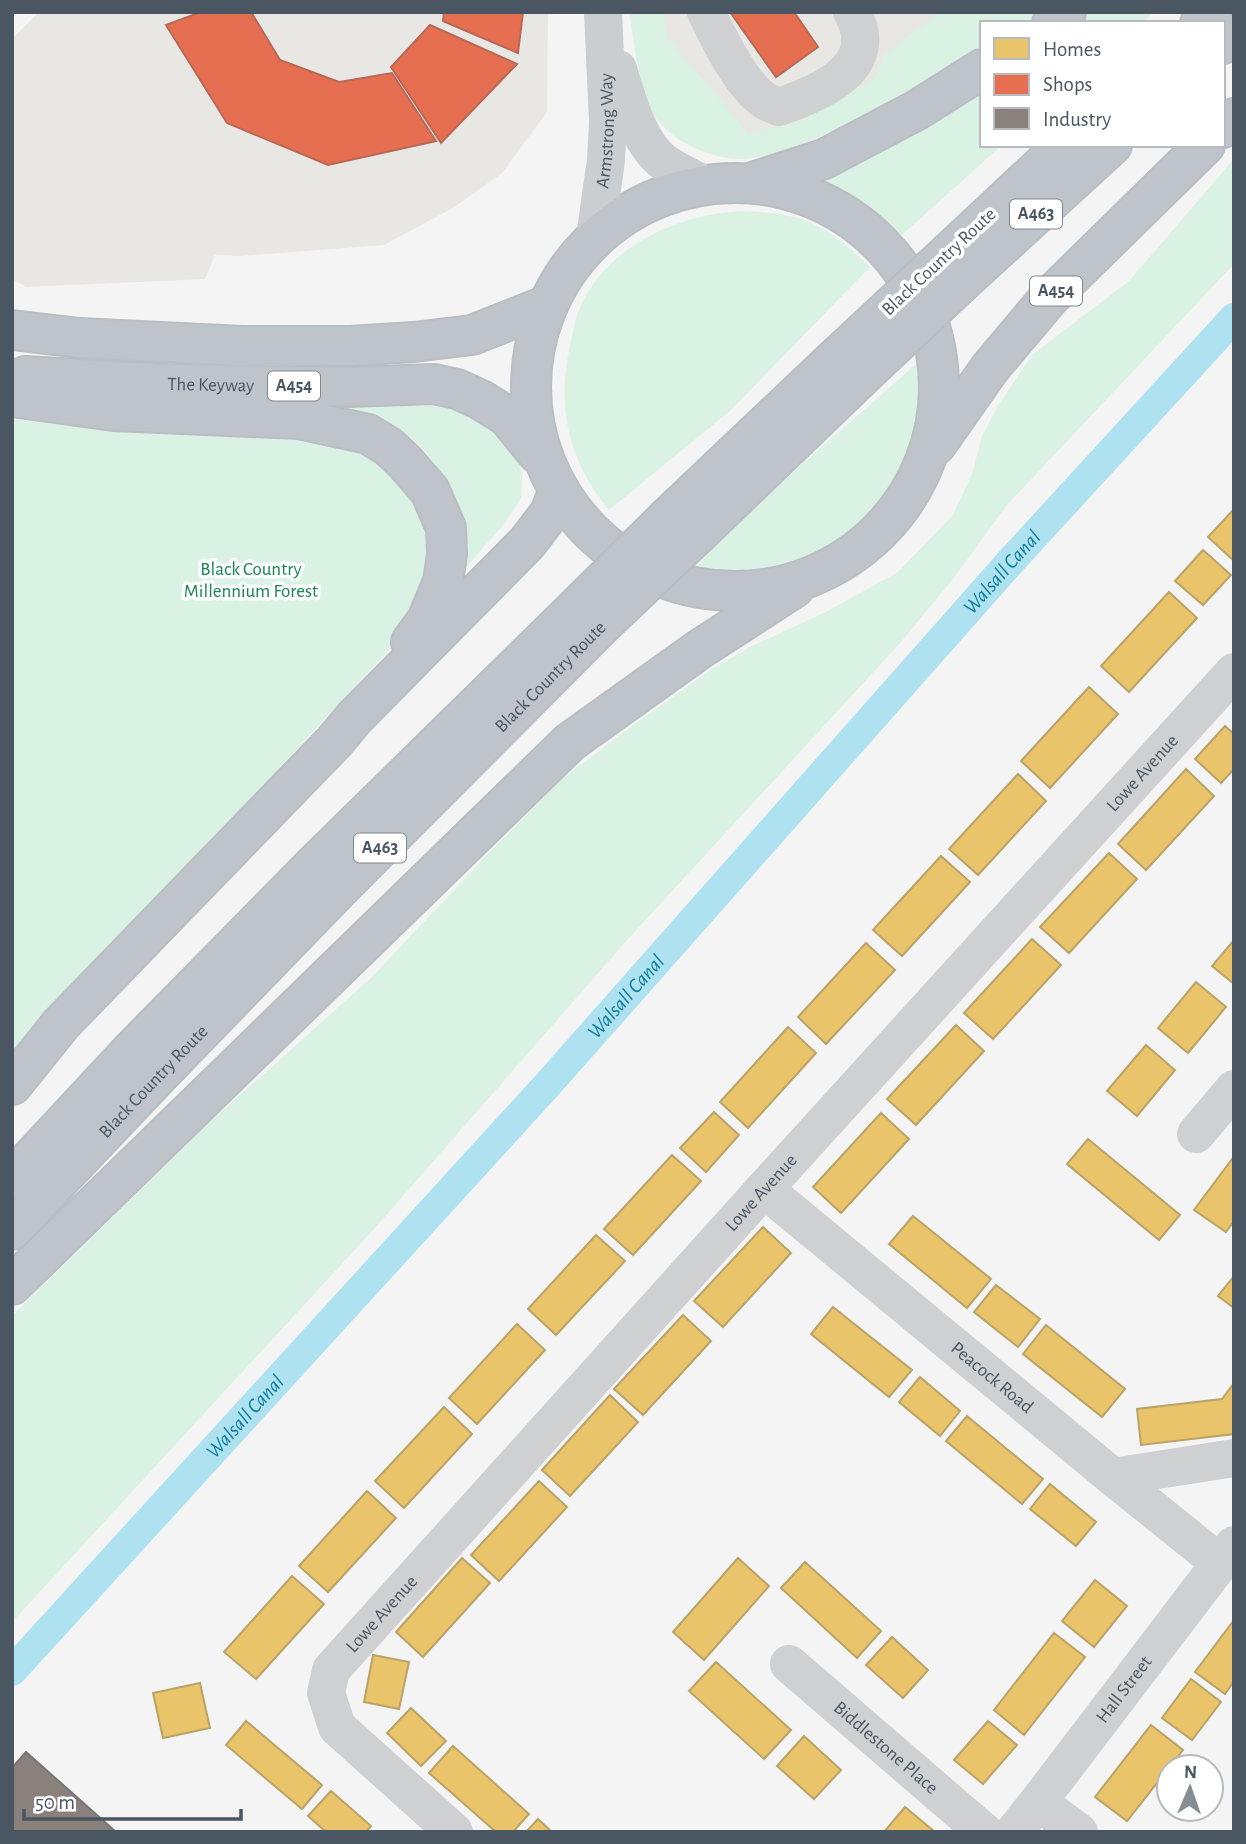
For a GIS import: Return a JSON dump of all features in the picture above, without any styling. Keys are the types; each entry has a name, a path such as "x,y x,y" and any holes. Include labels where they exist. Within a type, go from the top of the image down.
{"highway":[{"path":"751,183 824,159 917,110 980,70"},
{"name":"Black Country Route","path":"951,272 1062,147"},
{"name":"Black Country Route","path":"12,1179 131,1051 314,865 591,614 951,272 1108,147"},
{"name":"A454","path":"928,456 990,368 1049,298 1203,147"},
{"path":"12,1285 570,742 700,649 813,576 846,558 886,525 905,501 928,456 940,395 935,341 925,309 892,254 854,220 831,206 784,188 751,183 730,182 670,192 618,219 595,238 576,257 561,279 535,341 531,373 532,408 536,435 552,477 550,513 527,543 355,717"},
{"name":"The Keyway","path":"12,330 79,338 242,346 350,346 472,335 548,305"},
{"name":"The Keyway","path":"12,375 167,384 349,387 434,384 457,389 507,416 552,477 573,512 592,533 637,566 685,585 716,590 750,591 813,576"},
{"path":"12,397 114,411 299,419 368,434 389,447 430,491 446,528 447,554 443,582 427,620 355,717 334,742 61,1024 12,1085"},
{"name":"Black Country Route","path":"12,1230 333,895 591,614"}],"main road":[{"name":"Armstrong Way","path":"604,18 625,92 644,139 663,161 704,185"},
{"name":"Armstrong Way","path":"595,238 606,160 608,122 604,18"}],"street":[{"path":"706,12 718,38 747,83 763,100 779,107 803,99 848,71 858,52 860,34 852,12"},
{"name":"Lowe Avenue","path":"454,1832 337,1727 326,1693 331,1670 1234,673"},
{"path":"1196,1134 1234,1089"},
{"name":"Peacock Road","path":"764,1189 1113,1477 1227,1554"},
{"path":"1113,1477 1234,1458"},
{"name":"Hall Street","path":"1014,1832 1227,1554"},
{"name":"Biddlestone Place","path":"789,1664 984,1832"},
{"path":"1038,1802 1079,1832"}],"shaded area":[{"path":"39,12 548,12 547,112 502,173 453,208 384,245 240,256 215,255 205,279 26,287 12,279 12,39"},
{"path":"630,12 1001,12 985,21 980,21 980,24 779,140 724,141"}],"green space":[{"path":"629,12 664,12 667,37 748,133 802,121 864,86 876,76 884,55 940,12 1040,12 1028,21 980,21 980,54 904,99 791,149 744,159 705,152 668,132 647,102"},
{"path":"1085,12 1154,12 1144,21 1072,21"},
{"path":"980,83 980,147 1000,147 902,235 853,201 798,181"},
{"path":"1234,159 1234,264 1006,506 953,579 901,642 628,939 374,1229 12,1622 12,1316 210,1122 371,978 562,779 712,669 752,646 828,611 898,572 953,515 972,474 982,436 999,404 1032,355 1129,281"},
{"path":"743,211 784,215 818,226 870,267 731,410 609,510 584,473 569,433 566,369 577,315 588,291 604,271 623,253 644,239 693,219"},
{"path":"924,357 926,386 914,445 889,494 860,527 822,551 780,564 732,571 697,566 780,485"},
{"path":"419,399 455,405 497,431 519,460 522,476 521,498 505,523 460,574 457,509 433,461 408,436 394,428 362,415 324,406"},
{"name":"Black Country Millennium Forest","path":"12,419 73,426 176,430 244,429 358,445 405,482 427,529 431,567 395,643 12,1059"}],"building: Homes":[{"path":"1234,509 1234,561 1208,537"},
{"path":"1203,550 1231,575 1203,605 1175,581"},
{"path":"1169,592 1197,618 1129,692 1101,666"},
{"path":"1089,687 1118,714 1050,788 1021,761"},
{"path":"1225,726 1234,734 1234,769 1221,783 1195,759"},
{"path":"1186,769 1214,796 1146,870 1118,844"},
{"path":"1018,774 1046,801 978,875 949,849"},
{"path":"1109,853 1137,879 1069,953 1040,927"},
{"path":"941,856 970,882 902,956 873,930"},
{"path":"1032,939 1061,965 993,1039 964,1013"},
{"path":"1234,940 1234,984 1212,966"},
{"path":"866,943 895,970 826,1044 798,1017"},
{"path":"1196,982 1226,1007 1188,1053 1158,1028"},
{"path":"956,1025 984,1051 916,1125 887,1099"},
{"path":"788,1027 816,1053 748,1128 720,1102"},
{"path":"1146,1045 1175,1070 1137,1116 1107,1091"},
{"path":"714,1112 739,1135 706,1172 680,1148"},
{"path":"881,1113 909,1139 841,1213 813,1187"},
{"path":"1088,1139 1180,1215 1159,1240 1067,1164"},
{"path":"672,1155 701,1181 633,1255 604,1229"},
{"path":"1232,1159 1234,1221 1226,1232 1194,1210"},
{"path":"913,1216 991,1279 967,1308 889,1244"},
{"path":"763,1227 791,1253 723,1327 694,1301"},
{"path":"596,1235 625,1261 556,1335 528,1309"},
{"path":"1234,1276 1234,1308 1218,1296"},
{"path":"996,1285 1040,1319 1018,1347 974,1312"},
{"path":"833,1307 912,1370 889,1397 811,1334"},
{"path":"683,1315 711,1341 643,1415 614,1389"},
{"path":"517,1324 545,1350 477,1424 449,1398"},
{"path":"1046,1325 1125,1389 1102,1417 1023,1354"},
{"path":"920,1377 960,1411 940,1436 899,1402"},
{"path":"1234,1383 1234,1434 1141,1445 1137,1409 1222,1399"},
{"path":"610,1395 638,1422 570,1496 542,1470"},
{"path":"444,1407 472,1434 404,1508 375,1481"},
{"path":"967,1416 1043,1479 1022,1504 946,1441"},
{"path":"539,1481 567,1507 499,1581 471,1555"},
{"path":"1050,1484 1096,1522 1076,1546 1030,1509"},
{"path":"367,1491 396,1518 328,1592 299,1566"},
{"path":"462,1558 490,1583 423,1657 396,1632"},
{"path":"738,1558 769,1586 704,1660 673,1632"},
{"path":"805,1562 881,1631 857,1658 781,1588"},
{"path":"292,1576 324,1604 256,1679 224,1652"},
{"path":"1095,1580 1127,1606 1094,1647 1062,1621"},
{"path":"1234,1620 1234,1681 1225,1694 1195,1672"},
{"path":"1054,1633 1085,1657 1024,1735 994,1710"},
{"path":"892,1637 928,1670 903,1698 866,1665"},
{"path":"373,1655 409,1662 399,1709 364,1702"},
{"path":"716,1662 791,1730 764,1759 689,1691"},
{"path":"1191,1679 1221,1702 1192,1740 1162,1718"},
{"path":"200,1683 210,1728 163,1738 153,1693"},
{"path":"411,1708 446,1741 421,1766 387,1733"},
{"path":"246,1721 322,1785 302,1809 226,1745"},
{"path":"988,1721 1017,1745 983,1784 954,1760"},
{"path":"1151,1725 1183,1750 1181,1753 1155,1753 1155,1786 1127,1821 1095,1797"},
{"path":"804,1736 841,1770 814,1799 777,1766"},
{"path":"453,1746 529,1814 513,1832 496,1832 429,1773"},
{"path":"331,1791 371,1826 366,1832 326,1832 308,1816"},
{"path":"905,1807 935,1832 884,1832"},
{"path":"538,1819 552,1832 526,1832"}],"building: Shops":[{"path":"201,12 251,12 280,60 339,82 392,73 436,141 328,165 227,123 166,25"},
{"path":"444,12 523,12 518,53 443,21"},
{"path":"730,12 794,12 818,47 776,77"},
{"path":"430,25 517,64 441,143 391,67"}],"building: Industry":[{"path":"26,1752 116,1832 12,1832 12,1768"}],"waterway":[{"name":"Walsall Canal","path":"12,1671 549,1083 1012,560 1234,318"}]}
